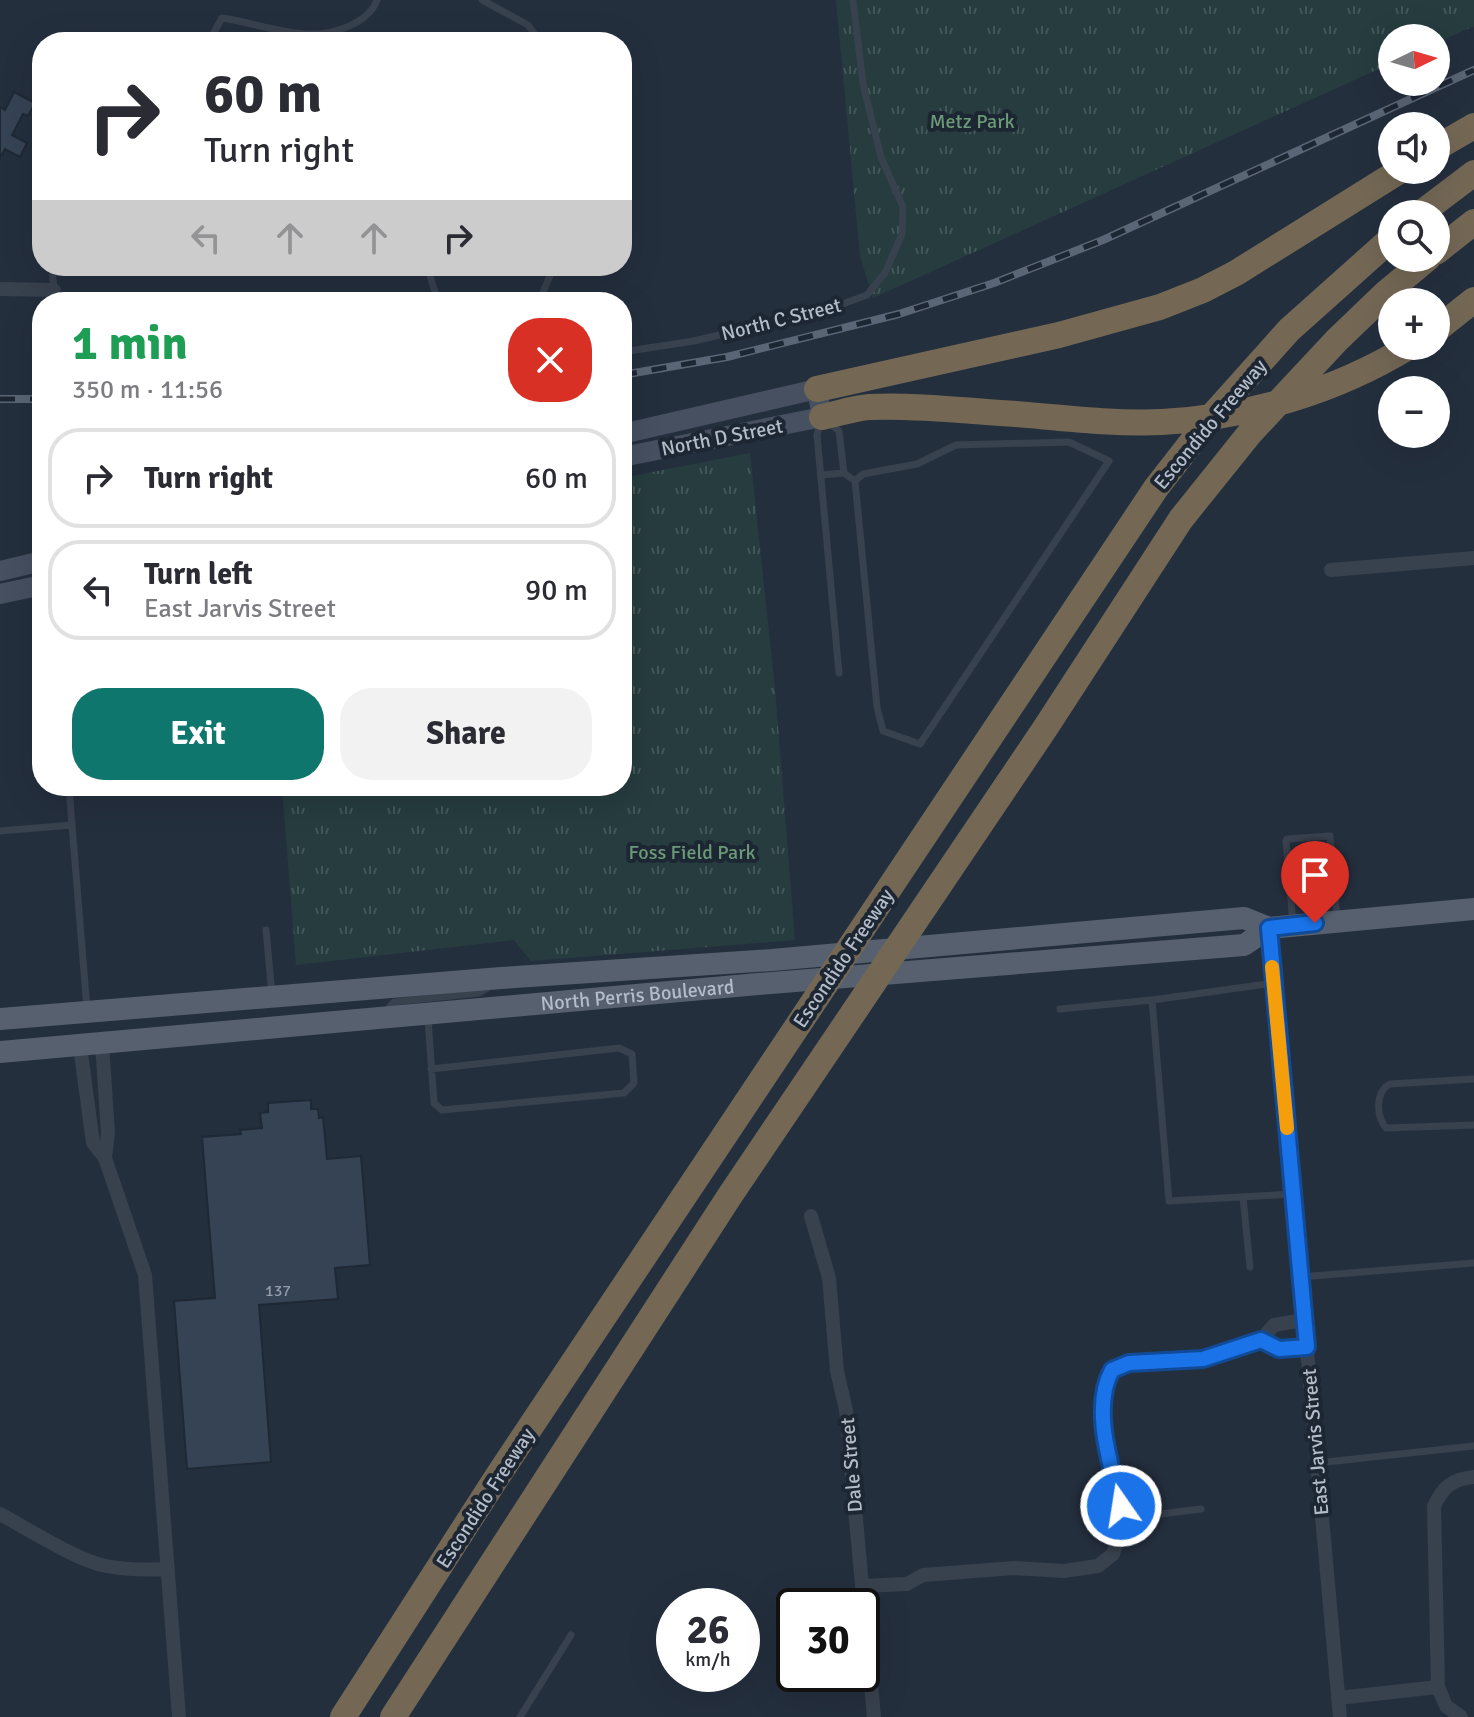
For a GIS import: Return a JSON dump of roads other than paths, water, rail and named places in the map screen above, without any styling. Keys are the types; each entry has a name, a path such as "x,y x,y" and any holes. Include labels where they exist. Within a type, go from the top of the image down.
{"highway":[{"path":"1450,140 1474,126"},
{"path":"1438,200 1474,173"},
{"path":"817,389 1059,335 1160,307 1236,273 1379,184"},
{"path":"1450,241 1474,222"},
{"name":"Escondido Freeway","path":"343,1717 497,1477 1156,488 1213,415 1289,330 1378,251"},
{"name":"Escondido Freeway","path":"393,1717 729,1197 1044,730 1181,519 1250,433 1315,363 1411,272"},
{"path":"1450,319 1469,304"},
{"path":"822,417 867,407 1112,421 1198,419 1287,401 1361,374 1386,360"}],"main road":[{"path":"817,389 822,417"},
{"name":"North D Street","path":"632,432 817,389"},
{"name":"North D Street","path":"632,455 822,417"},
{"path":"0,571 32,563"},
{"path":"0,594 32,587"},
{"name":"North Perris Boulevard","path":"0,1052 758,984 1244,945 1269,928 1474,910"},
{"name":"North Perris Boulevard","path":"0,1019 501,978 772,960 1244,918 1269,928"}],"street":[{"path":"0,289 32,293"},
{"path":"1331,570 1474,558"},
{"name":"East Jarvis Street","path":"1269,928 1340,1717"},
{"path":"102,1043 108,1133 105,1158"},
{"path":"80,1046 93,1143 105,1158 145,1275 179,1717"},
{"name":"Dale Street","path":"811,1216 829,1278 837,1371 846,1410 874,1717"},
{"path":"862,1586 907,1584 923,1575 1014,1568 1064,1571 1098,1566 1113,1554 1120,1531 1121,1506 1101,1407 1104,1384 1112,1370 1129,1363 1203,1359 1261,1340 1274,1325 1304,1320"},
{"path":"1261,1340 1279,1349 1307,1347"},
{"path":"1461,1717 1446,1706 1438,1687 1434,1506 1441,1490 1451,1482 1474,1477"},
{"path":"0,1514 53,1544 103,1566 168,1569"},
{"path":"1338,1698 1438,1687"}],"lane":[{"path":"321,32 358,23 373,9 377,0"},
{"path":"482,0 528,25 533,32"},
{"name":"North C Street","path":"632,350 694,341 829,309 867,295 885,273 902,234 903,207 881,157 863,84 853,0"},
{"path":"214,32 222,18 294,32"},
{"path":"839,673 817,435 822,417 839,431 844,473"},
{"path":"821,475 844,473 855,481 877,707 883,731 920,744 1109,461 1069,442 956,445 917,464 863,474 855,481"},
{"path":"70,796 87,1012"},
{"path":"0,831 72,825"},
{"path":"1294,925 1288,839 1330,836 1337,921"},
{"path":"266,930 272,996"},
{"path":"388,1017 394,1002 479,993 501,978"},
{"path":"1060,1009 1274,983"},
{"path":"1152,1000 1169,1201 1293,1194"},
{"path":"427,1013 431,1069 434,1103 442,1110 624,1093 634,1083 632,1054 619,1048 431,1069"},
{"path":"1474,1079 1390,1084 1379,1095 1381,1120 1386,1128 1474,1125"},
{"path":"1243,1197 1250,1267"},
{"path":"1300,1277 1474,1263"},
{"path":"1317,1463 1474,1446"},
{"path":"1120,1519 1201,1509"},
{"path":"520,1717 571,1635"}],"railway":[{"path":"632,373 727,357 899,314 994,283 1103,240 1474,70"},
{"path":"0,399 32,399"}],"park label":[{"name":"Metz Park","path":"972,121"},
{"name":"Foss Field Park","path":"692,852"}]}
